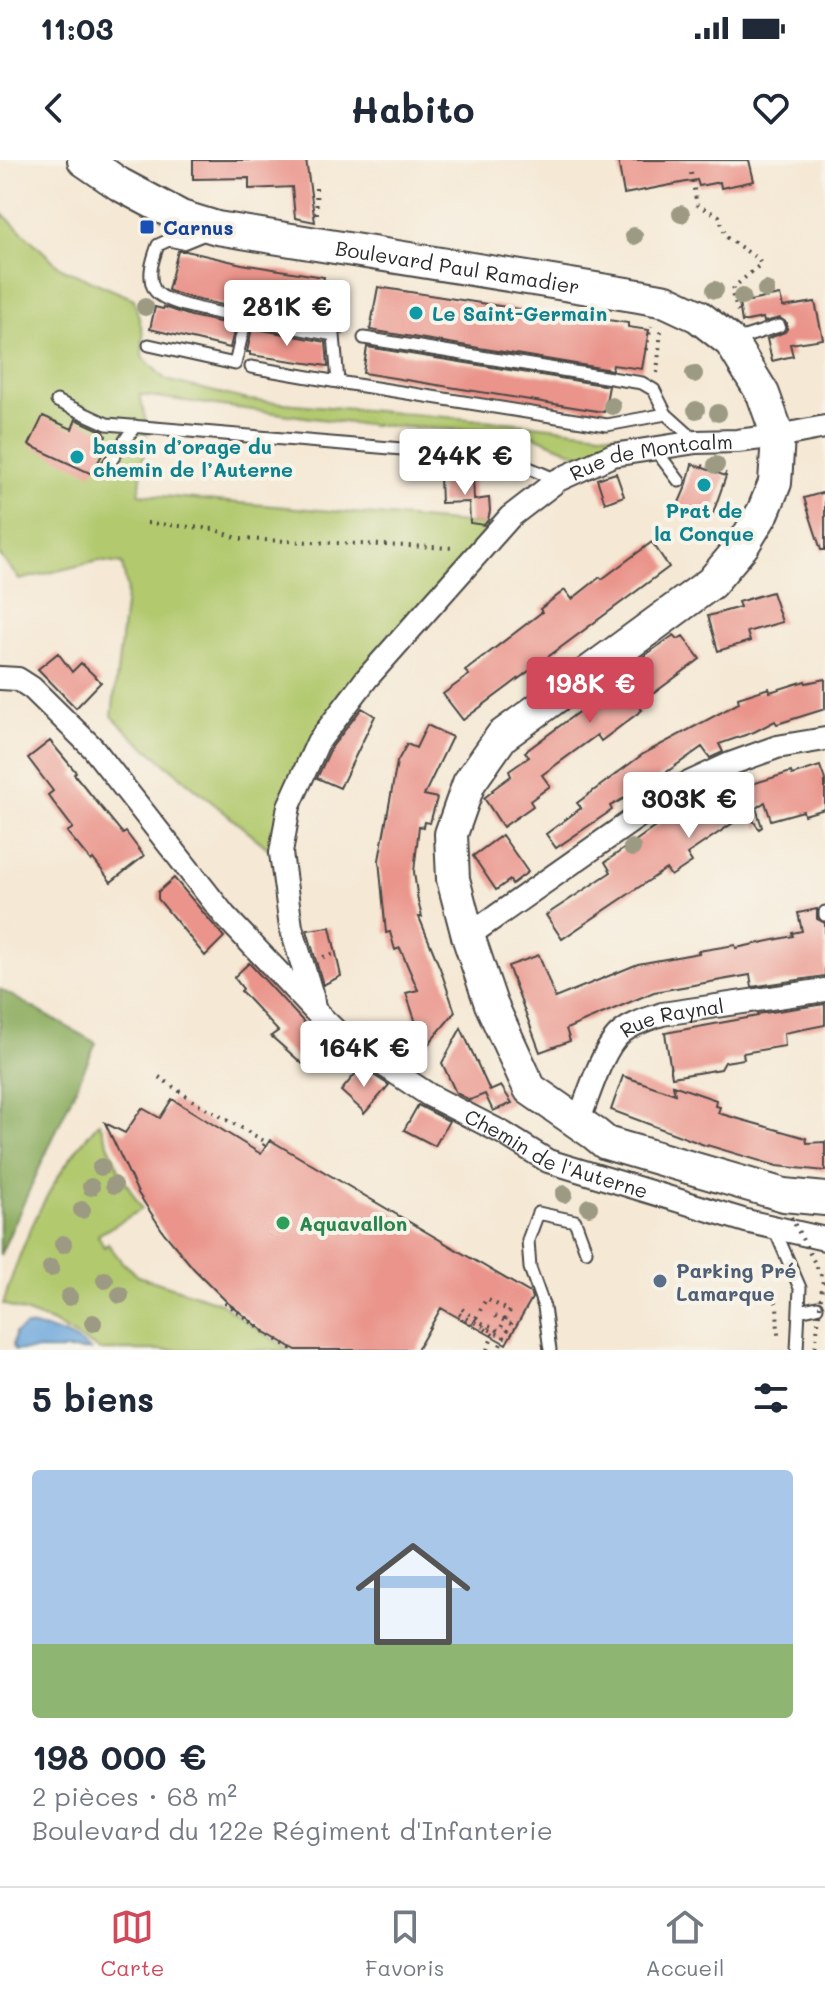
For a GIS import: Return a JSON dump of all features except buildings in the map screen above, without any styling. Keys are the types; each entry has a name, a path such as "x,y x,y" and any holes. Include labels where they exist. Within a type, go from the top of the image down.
{"main road":[{"name":"Boulevard Paul Ramadier","path":"84,160 119,184 181,217 217,228 666,301 698,316 731,342 763,394 778,436"},
{"path":"778,436 775,483 763,512 743,545 711,583 502,736 469,783 451,834 453,879 491,1004 530,1089 598,1135 784,1195 825,1199"}],"street":[{"name":"Rue de Montcalm","path":"314,1010 291,927 281,853 289,806 318,742 367,678 510,517 558,480 613,455 654,447 694,452 737,441 825,427"},
{"name":"Chemin de l'Auterne","path":"0,678 18,679 32,688 93,748 225,916 343,1038 429,1095 503,1133 548,1161 746,1221 782,1222 825,1239"},
{"path":"468,936 680,787 777,747 825,739"},
{"name":"Rue Raynal","path":"598,1135 607,1051 620,1034 637,1023 662,1014 825,990"}],"lane":[{"path":"149,345 235,364 244,326 239,317 172,302 154,289 151,265 158,245 169,240 183,243 217,228"},
{"path":"253,320 334,335 338,382"},
{"path":"731,342 779,326"},
{"path":"364,338 642,383 654,390 666,414 694,452"},
{"path":"251,367 607,425 666,414"},
{"path":"57,401 107,424 414,450 494,453 558,480"},
{"path":"105,469 135,426"},
{"path":"654,447 679,481"},
{"path":"550,1350 544,1307 530,1268 528,1240 538,1213 575,1221 586,1251"},
{"path":"782,1222 800,1288 797,1350"},
{"path":"799,1311 817,1307"}],"path":[{"path":"691,173 697,205 719,216 726,237 761,264 734,287 732,294 736,304"},
{"path":"316,188 317,218"},
{"path":"658,369 661,328"},
{"path":"646,350 651,330"},
{"path":"694,452 726,474"},
{"path":"147,523 213,529 240,539 456,548"},
{"path":"159,1077 195,1102 266,1142 260,1151"},
{"path":"782,1222 823,1279 815,1350"},
{"path":"743,1296 770,1290 777,1304 778,1335"},
{"path":"487,1350 493,1335 460,1311 470,1315 478,1321 499,1331 510,1311 486,1299 480,1311 474,1322 504,1337"},
{"path":"225,1302 294,1350"},
{"path":"495,1316 511,1324 498,1350"}],"green space":[{"path":"3,214 61,268 134,299 143,334 142,357 166,380 248,400 516,423 627,436 582,456 530,434 357,424 140,395 147,427 139,494 487,525 498,532 318,742 281,853 269,849 133,737 112,716 127,588 122,564 98,561 20,580 0,556 0,223"},
{"path":"0,989 96,1043 0,1255"},
{"path":"99,1122 120,1172 142,1209 98,1235 104,1247 108,1244 138,1276 221,1303 290,1350 100,1350 51,1322 3,1304 20,1254 41,1207 66,1164"}],"water":[{"path":"26,1326 60,1333 90,1350 15,1350 15,1333"}],"place":[{"name":"Carnus","path":"147,227"},
{"name":"Le Saint-Germain","path":"416,313"},
{"name":"bassin d’orage du chemin de l’Auterne","path":"77,457"},
{"name":"Prat de la Conque","path":"704,485"},
{"name":"Aquavallon","path":"283,1223"},
{"name":"Parking Pré Lamarque","path":"660,1281"}]}
